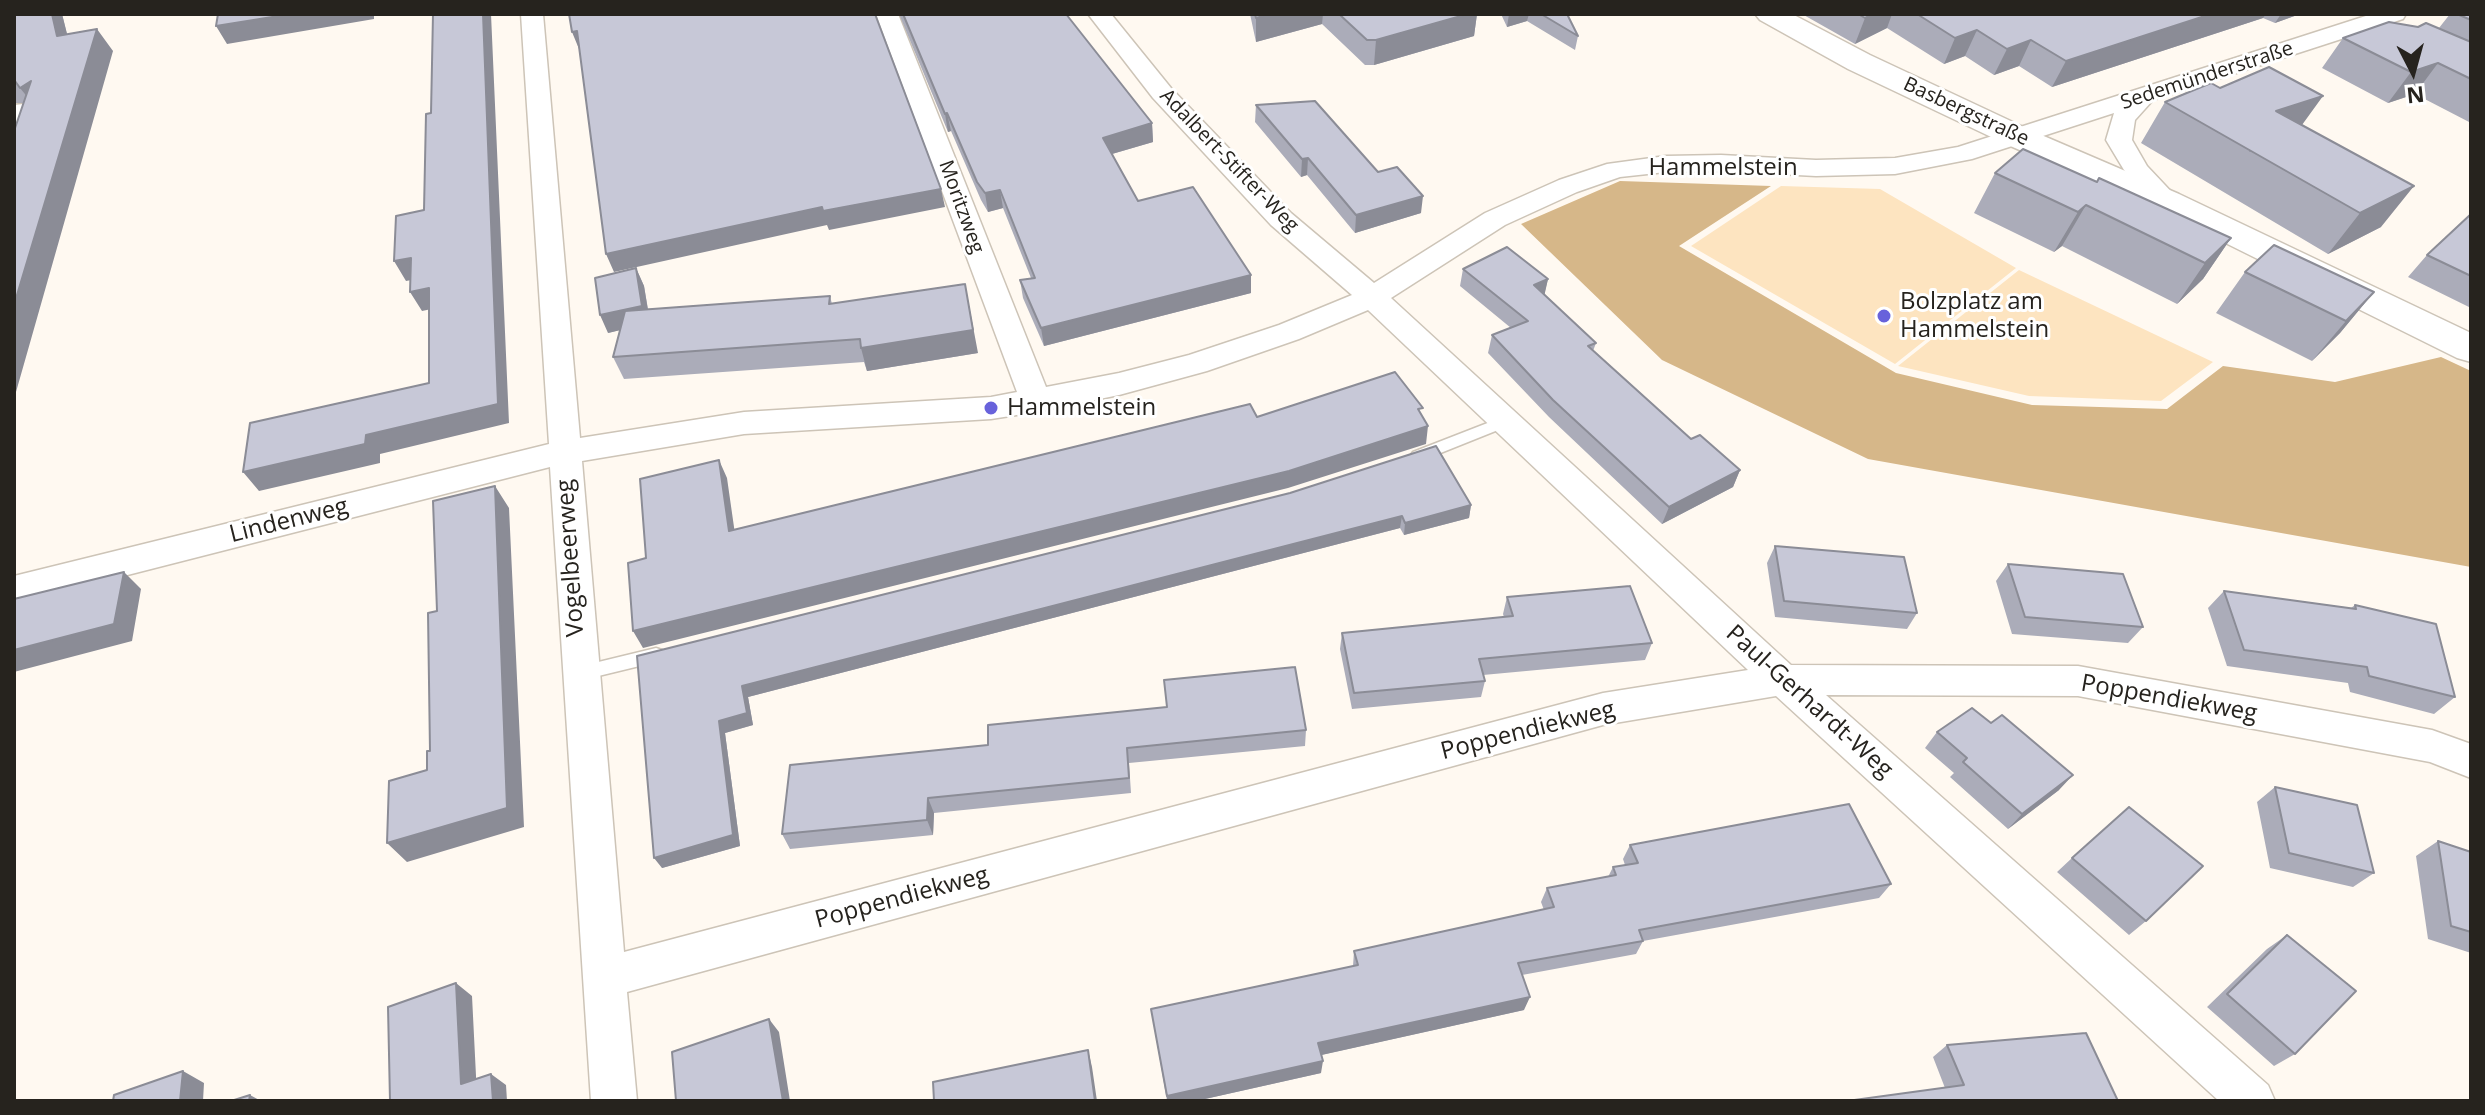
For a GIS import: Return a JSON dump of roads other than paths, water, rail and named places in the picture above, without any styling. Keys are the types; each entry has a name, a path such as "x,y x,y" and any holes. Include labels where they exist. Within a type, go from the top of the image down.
{"main road":[{"name":"Basbergstraße","path":"1770,14 1859,62 2020,138 2167,201 2471,349"}],"street":[{"name":"Vogelbeerweg","path":"532,14 614,1101"},
{"name":"Moritzweg","path":"887,14 1036,401"},
{"name":"Adalbert-Stifter-Weg","path":"1099,14 1162,93 1239,176 1281,219 1372,297"},
{"path":"2343,14 2365,24 2393,25"},
{"name":"Sedemünderstraße","path":"2020,138 2365,24"},
{"name":"Basbergstraße","path":"2143,97 2123,118 2119,140 2137,170 2167,201"},
{"path":"14,112 23,111 14,138"},
{"name":"Hammelstein","path":"563,452 744,423 916,414 1036,401 1196,364 1289,332 1372,297 1495,219 1568,186 1616,170 1666,164 1721,163 1816,168 1895,166 1963,154 2020,138"},
{"name":"Paul-Gerhardt-Weg","path":"1372,297 1783,680 2252,1101"},
{"name":"Lindenweg","path":"14,590 563,452"},
{"name":"Poppendiekweg","path":"604,978 1603,709 1783,680 2078,681 2432,746 2471,761"}],"lane":[{"path":"1395,464 1503,422"},
{"path":"580,674 673,651"}],"place":[{"name":"Bolzplatz am Hammelstein","path":"1884,316"},
{"name":"Hammelstein","path":"991,408"}]}
